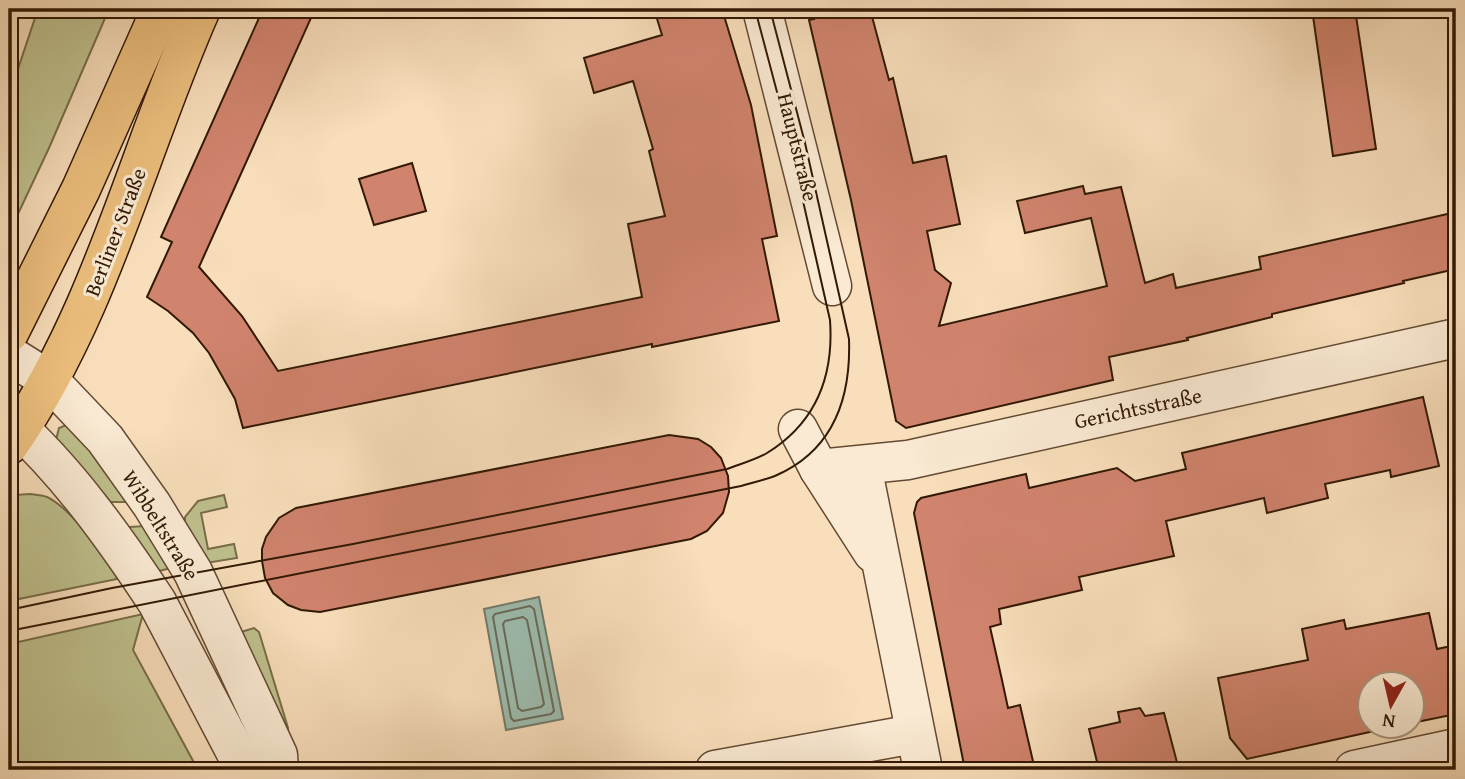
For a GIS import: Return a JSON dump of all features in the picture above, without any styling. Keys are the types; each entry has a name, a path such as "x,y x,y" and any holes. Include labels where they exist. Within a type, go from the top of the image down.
{"main road":[{"path":"9,333 80,189 161,9"},
{"name":"Berliner Straße","path":"12,431 49,380 79,321 201,9"}],"street":[{"name":"Hauptstraße","path":"762,9 832,286"},
{"name":"Gerichtsstraße","path":"884,570 809,450 863,466 908,460 1456,338"},
{"name":"Wibbeltstraße","path":"9,355 49,380 105,439 152,505 193,572 278,755 279,770"},
{"path":"12,431 94,513 145,584 245,770"},
{"path":"715,770 919,752 863,466"},
{"path":"1354,770 1456,748"}],"green space":[{"path":"38,9 109,9 9,233 9,96"},
{"path":"64,426 77,430 128,502 108,502 56,440 59,428"},
{"path":"30,494 47,497 66,511 107,559 117,579 9,601 9,498"},
{"path":"224,495 227,507 201,513 208,549 234,544 237,558 206,563 185,525 185,517 198,501"},
{"path":"145,526 171,568 155,572 127,529"},
{"path":"143,614 133,650 198,770 9,770 9,644"},
{"path":"254,628 259,632 288,728 285,732 241,632"}],"water":[{"path":"539,597 563,719 506,730 484,609"}],"building":[{"path":"263,9 315,9 199,267 242,316 278,371 642,297 628,224 665,216 649,151 653,149 633,81 594,93 584,58 662,35 654,9 722,9 751,105 777,236 762,239 779,321 652,347 652,344 243,428 235,399 209,353 193,333 147,297 172,242 161,237"},
{"path":"811,9 870,9 889,80 893,78 913,163 946,156 960,224 927,231 935,270 951,283 939,326 1107,286 1091,218 1025,233 1017,201 1083,186 1085,194 1121,187 1145,283 1173,274 1176,288 1261,269 1259,257 1456,212 1456,269 1272,314 1272,317 1187,338 1188,340 1109,357 1113,380 906,428 896,421 851,200 809,20 814,19"},
{"path":"1312,9 1355,9 1376,149 1333,156"},
{"path":"412,163 426,211 374,225 359,179"},
{"path":"1423,397 1439,466 1391,477 1390,470 1325,484 1328,498 1267,513 1264,498 1166,521 1174,556 1079,577 1082,590 999,609 1001,624 990,627 1008,708 1020,705 1035,770 965,770 914,513 921,498 1026,474 1029,488 1117,468 1135,481 1186,469 1182,453"},
{"path":"669,435 698,439 711,447 721,458 728,476 729,492 723,513 707,531 691,539 320,612 301,610 288,605 273,593 265,578 262,549 266,537 279,518 296,508"},
{"path":"1429,613 1437,649 1456,645 1456,714 1426,720 1426,670 1356,670 1356,735 1247,759 1230,738 1218,678 1308,660 1302,629 1344,620 1346,629"},
{"path":"1140,708 1145,716 1164,713 1179,770 1099,770 1089,729 1120,722 1118,712"}],"tram line":[{"path":"9,610 727,469 767,453 784,441 810,412 819,396 829,360 830,320 786,126 755,9"},
{"path":"9,631 741,486 777,475 813,451 836,419 842,401 847,381 849,339 805,143 770,9"}]}
